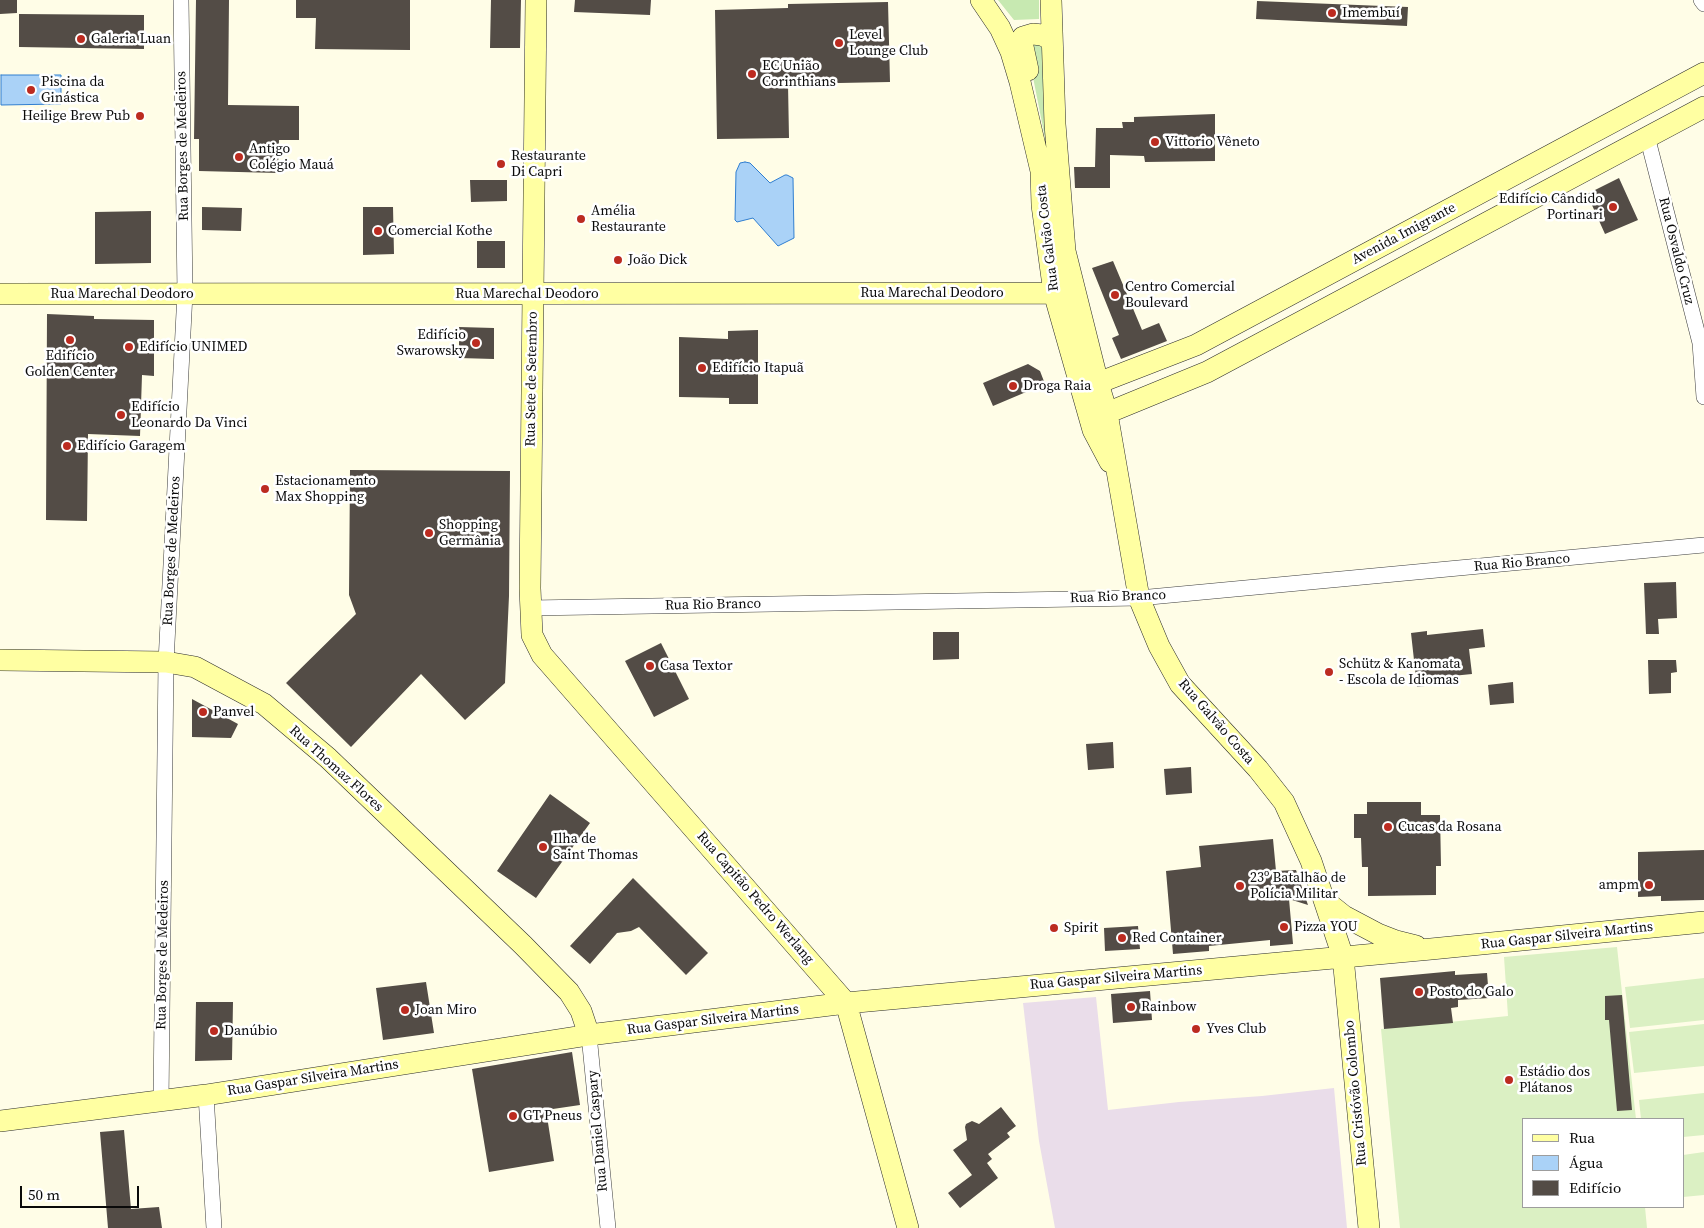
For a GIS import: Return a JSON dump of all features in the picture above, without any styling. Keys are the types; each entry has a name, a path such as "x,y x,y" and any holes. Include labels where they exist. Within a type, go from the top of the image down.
{"street":[{"name":"Rua Borges de Medeiros","path":"161,1101 166,662 185,293 181,0"},
{"name":"Rua Sete de Setembro","path":"530,608 536,0"},
{"name":"Rua Galvão Costa","path":"980,0 1000,28 1020,82 1040,171 1042,205 1054,293 1119,475 1139,598 1159,646 1180,684 1258,769 1284,802 1312,861 1343,957"},
{"name":"Rua Galvão Costa","path":"1051,0 1054,124 1065,250 1098,383 1098,413"},
{"path":"1701,0 1704,4"},
{"path":"1000,28 1030,23 1052,35"},
{"path":"1040,171 1040,142 1035,105 1022,42 1023,37 1027,35 1052,35"},
{"name":"Avenida Imigrante","path":"1098,383 1196,345 1704,73"},
{"name":"Avenida Imigrante","path":"1098,413 1207,372 1704,107"},
{"name":"Rua Osvaldo Cruz","path":"1647,136 1702,343 1704,397"},
{"name":"Rua Marechal Deodoro","path":"0,294 1054,293"},
{"name":"Rua Rio Branco","path":"530,608 1139,598 1704,546"},
{"name":"Rua Capitão Pedro Werlang","path":"530,608 532,636 542,655 846,1003 908,1228"},
{"name":"Rua Thomaz Flores","path":"0,660 166,662 195,668 264,704 328,758 569,992 581,1012 589,1035"},
{"name":"Rua Gaspar Silveira Martins","path":"1324,900 1344,916 1378,934 1396,941 1431,949"},
{"name":"Rua Gaspar Silveira Martins","path":"0,1121 206,1095 589,1035 846,1003 1704,922"},
{"name":"Rua Cristóvão Colombo","path":"1343,957 1369,1228"},
{"name":"Rua Daniel Caspary","path":"589,1035 608,1228"},
{"path":"206,1095 214,1228"}],"shaded area":[{"path":"1096,997 1108,1110 1334,1088 1347,1228 1055,1228 1039,1141 1023,1003"}],"green space":[{"path":"998,0 1039,0 1039,19 1014,20"},
{"path":"1043,40 1046,143 1029,57 1030,43"},
{"name":"Estádio dos Plátanos","path":"1617,947 1636,1118 1522,1118 1522,1208 1645,1208 1647,1228 1400,1228 1381,1029 1508,1016 1504,957"},
{"path":"1704,978 1704,1020 1630,1028 1625,987"},
{"path":"1704,1024 1704,1066 1634,1073 1629,1032"},
{"path":"1704,1093 1704,1135 1684,1137 1684,1118 1641,1118 1639,1100"},
{"path":"1704,1152 1704,1195 1684,1197 1684,1155"}],"water":[{"name":"Piscina da Ginástica","path":"1,75 61,75 61,104 1,105"},
{"path":"740,163 750,163 770,183 785,175 793,178 794,238 778,246 753,218 737,222 735,220 736,172"}],"building":[{"path":"0,0 17,0 17,13 0,14"},
{"path":"196,0 229,0 228,105 299,106 299,140 279,140 278,173 199,171 199,139 194,139"},
{"path":"296,0 410,0 410,50 315,49 316,18 296,18"},
{"path":"491,0 521,0 520,48 490,48"},
{"path":"575,0 651,0 650,15 574,12"},
{"name":"Imembuí","path":"1257,1 1408,7 1407,26 1256,19"},
{"path":"888,2 890,82 788,84 789,138 717,139 715,10 788,8 788,4"},
{"name":"Galeria Luan","path":"19,14 144,15 144,49 19,47"},
{"name":"Vittorio Vêneto","path":"1215,114 1215,161 1145,162 1144,156 1110,155 1110,188 1075,188 1074,167 1095,167 1096,128 1123,128 1122,122 1134,122 1134,117"},
{"name":"Edifício Cândido Portinari","path":"1619,178 1638,220 1605,234 1587,194"},
{"path":"470,180 507,180 507,201 471,202"},
{"path":"202,207 242,208 241,231 202,230"},
{"name":"Comercial Kothe","path":"363,207 393,207 394,254 363,255"},
{"path":"151,211 151,263 95,264 95,212"},
{"path":"477,241 505,241 505,268 477,268"},
{"name":"Centro Comercial Boulevard","path":"1113,261 1142,330 1159,323 1167,341 1121,359 1112,338 1119,335 1092,268"},
{"path":"47,314 94,316 94,319 154,320 154,376 142,375 140,436 88,434 87,521 46,520"},
{"name":"Edifício Swarowsky","path":"459,327 494,328 494,359 459,358"},
{"path":"758,330 758,404 729,404 729,398 679,397 679,337 728,339 728,331"},
{"name":"Droga Raia","path":"1028,364 1040,371 1045,384 993,406 983,383"},
{"path":"350,470 510,471 509,596 505,683 465,720 421,674 351,747 286,683 356,614 349,595"},
{"path":"1676,582 1677,618 1658,619 1659,634 1646,634 1644,583"},
{"path":"1483,629 1485,647 1469,649 1472,674 1432,678 1433,685 1417,687 1411,633 1427,631 1427,635"},
{"path":"933,632 959,632 959,659 933,660"},
{"path":"661,643 689,699 654,717 625,661"},
{"path":"1648,660 1676,660 1677,672 1671,673 1671,693 1649,694"},
{"path":"1513,682 1514,703 1490,705 1488,685"},
{"name":"Panvel","path":"192,699 238,724 231,738 192,737"},
{"path":"1113,742 1114,768 1088,770 1086,744"},
{"path":"1191,767 1192,793 1166,795 1164,769"},
{"name":"Ilha de Saint Thomas","path":"550,794 590,823 536,898 497,871"},
{"path":"1367,802 1421,802 1421,815 1440,815 1441,866 1436,866 1436,895 1368,896 1368,867 1362,867 1361,838 1354,838 1354,814 1367,814"},
{"path":"1273,839 1276,871 1296,870 1308,905 1289,899 1293,944 1270,946 1270,940 1209,946 1209,951 1173,954 1166,871 1201,867 1199,846"},
{"path":"1704,850 1704,900 1661,901 1661,896 1638,897 1638,852"},
{"path":"633,878 708,953 686,975 639,927 631,931 617,933 590,964 570,946"},
{"name":"Red Container","path":"1138,926 1140,949 1105,951 1104,928"},
{"path":"1455,971 1455,975 1487,973 1489,998 1458,1000 1458,1007 1451,1008 1453,1023 1384,1029 1380,978"},
{"name":"Joan Miro","path":"426,982 434,1033 383,1040 376,988"},
{"name":"Rainbow","path":"1150,991 1152,1020 1113,1023 1111,994"},
{"path":"1622,995 1632,1110 1617,1111 1609,1020 1605,1020 1605,996"},
{"name":"Danúbio","path":"196,1002 233,1002 232,1060 195,1061"},
{"name":"GT Pneus","path":"572,1052 580,1105 546,1110 554,1161 489,1172 472,1069"},
{"path":"1001,1107 1016,1126 1007,1133 1010,1137 988,1154 992,1159 987,1163 998,1178 960,1208 948,1193 972,1175 953,1150 967,1140 966,1124 972,1121 979,1124"},
{"path":"124,1130 131,1209 159,1207 162,1228 108,1228 100,1132"}],"place":[{"name":"Imembuí","path":"1332,13"},
{"name":"Galeria Luan","path":"81,39"},
{"name":"Level Lounge Club","path":"839,43"},
{"name":"EC União Corinthians","path":"752,74"},
{"name":"Piscina da Ginástica","path":"31,90"},
{"name":"Heilige Brew Pub","path":"140,116"},
{"name":"Vittorio Vêneto","path":"1155,142"},
{"name":"Antigo Colégio Mauá","path":"239,157"},
{"name":"Restaurante Di Capri","path":"501,164"},
{"name":"Edifício Cândido Portinari","path":"1613,207"},
{"name":"Amélia Restaurante","path":"581,219"},
{"name":"Comercial Kothe","path":"378,231"},
{"name":"João Dick","path":"618,260"},
{"name":"Centro Comercial Boulevard","path":"1115,295"},
{"name":"Edifício Golden Center","path":"70,340"},
{"name":"Edifício Swarowsky","path":"476,343"},
{"name":"Edifício UNIMED","path":"129,347"},
{"name":"Edifício Itapuã","path":"702,368"},
{"name":"Droga Raia","path":"1013,386"},
{"name":"Edifício Leonardo Da Vinci","path":"121,415"},
{"name":"Edifício Garagem","path":"67,446"},
{"name":"Estacionamento Max Shopping","path":"265,489"},
{"name":"Shopping Germânia","path":"429,533"},
{"name":"Casa Textor","path":"650,666"},
{"name":"Schütz & Kanomata - Escola de Idiomas","path":"1329,672"},
{"name":"Panvel","path":"203,712"},
{"name":"Cucas da Rosana","path":"1388,827"},
{"name":"Ilha de Saint Thomas","path":"543,847"},
{"name":"ampm","path":"1649,885"},
{"name":"23º Batalhão de Polícia Militar","path":"1240,886"},
{"name":"Pizza YOU","path":"1284,927"},
{"name":"Spirit","path":"1054,928"},
{"name":"Red Container","path":"1122,938"},
{"name":"Posto do Galo","path":"1419,992"},
{"name":"Rainbow","path":"1131,1007"},
{"name":"Joan Miro","path":"405,1010"},
{"name":"Yves Club","path":"1196,1029"},
{"name":"Danúbio","path":"214,1031"},
{"name":"Estádio dos Plátanos","path":"1509,1080"},
{"name":"GT Pneus","path":"513,1116"}]}
